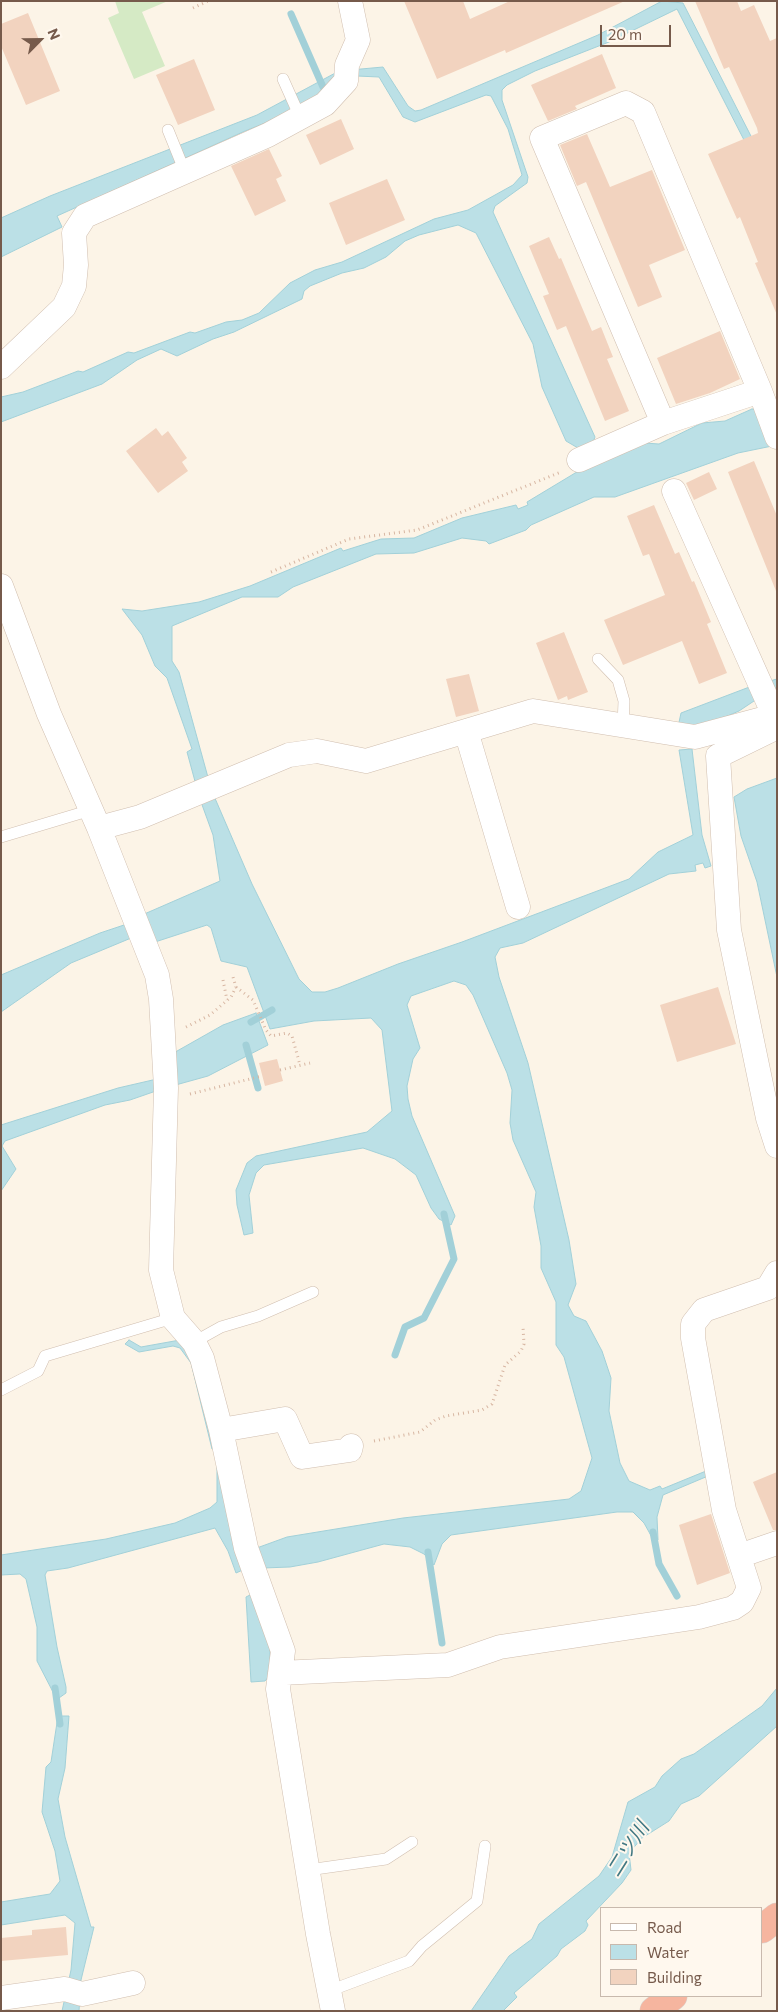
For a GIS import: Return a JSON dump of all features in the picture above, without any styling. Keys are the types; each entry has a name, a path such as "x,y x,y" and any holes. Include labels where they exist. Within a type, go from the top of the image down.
{"highway":[{"path":"763,1928 777,1917"},
{"path":"654,2011 672,1997"}],"street":[{"path":"1,367 64,307 74,286 76,265 74,233 85,216 181,162 268,135 296,108 325,104 347,73 358,40 350,1"},
{"path":"663,423 542,138 626,103 643,112 777,437"},
{"path":"589,455 663,423 762,398"},
{"path":"674,491 774,715"},
{"path":"1,586 49,714 95,819 157,975 169,1090 161,1270 173,1318 194,1342 202,1358 221,1430 246,1548 283,1651 278,1689 331,2001"},
{"path":"95,819 140,817 289,755 317,751 366,761 533,711 686,736 774,715"},
{"path":"774,715 718,756 729,930 768,1118 777,1146"},
{"path":"466,731 518,907"},
{"path":"280,1673 448,1664 500,1647 699,1617 733,1608 742,1602 749,1588 724,1510 693,1324 704,1310 768,1288 777,1273"},
{"path":"221,1430 285,1419 302,1457 350,1450 351,1446"},
{"path":"739,1556 777,1543"},
{"path":"1,1998 74,1992 133,1983"}],"lane":[{"path":"283,79 296,108"},
{"path":"168,130 181,162"},
{"path":"598,660 618,680 624,701 623,726"},
{"path":"1,837 95,819"},
{"path":"194,1342 221,1328 258,1316 313,1292"},
{"path":"1,1390 38,1371 45,1356 173,1318"},
{"path":"308,1870 386,1859 412,1842"},
{"path":"331,2001 409,1962 422,1946 477,1901 485,1846"}],"path":[{"path":"193,8 208,1"},
{"path":"271,572 349,539 418,530 574,467 589,455"},
{"path":"233,977 236,987 253,1000 261,1020 271,1036 286,1033 292,1036 300,1065"},
{"path":"223,980 227,1001"},
{"path":"162,1035 196,1023 227,1001 236,987"},
{"path":"280,1070 310,1063"},
{"path":"169,1090 261,1076"},
{"path":"351,1446 420,1432 441,1418 482,1410 492,1404 504,1365 521,1351 524,1344 523,1327"}],"green space":[{"path":"115,1 168,1 142,12 165,66 134,79 108,18 119,13"}],"water":[{"path":"662,1 683,3 777,187 744,140 677,9 609,42 535,71 507,85 502,90 502,100 528,177 527,183 495,206 493,212 595,437 593,442 578,448 566,441 542,387 533,344 476,233 458,225 419,235 405,241 386,257 364,268 342,273 310,286 304,291 302,299 234,332 213,339 177,356 161,349 137,360 102,384 1,422 1,397 23,392 78,371 83,372 128,352 134,353 190,332 195,333 226,322 242,320 259,313 290,283 315,270 342,262 434,219 468,210 513,185 522,175 508,129 491,96 486,95 415,122 403,117 379,77 357,76 305,107 245,131 57,216 62,227 1,257 1,218 50,196 257,115 339,71 383,67 408,106 415,111 421,110 598,35"},
{"path":"752,409 758,410 777,445 738,453 615,497 594,497 531,525 526,530 489,544 486,541 462,538 414,553 376,554 293,587 278,597 242,597 172,626 172,661 179,672 209,781 196,785 187,752 192,749 167,678 155,666 142,635 122,609 142,611 199,602 250,586 341,548 343,551 381,539 414,538 462,518 516,505 518,509 528,505 527,502 605,455 645,443 659,444 702,423 725,421"},
{"path":"777,679 777,694 757,699 739,711 704,726 678,727 681,713 752,686"},
{"path":"692,749 702,835 711,866 705,868 703,863 695,865 696,871 669,874 523,943 500,948 495,957 499,977 528,1063 569,1240 576,1284 568,1305 574,1316 586,1321 602,1351 611,1378 609,1411 620,1463 629,1481 650,1490 660,1486 662,1489 706,1471 708,1476 663,1495 657,1517 658,1540 654,1541 644,1523 633,1512 617,1512 451,1535 442,1544 434,1565 424,1554 410,1547 384,1544 318,1562 290,1567 263,1568 254,1549 287,1537 403,1518 569,1499 581,1491 592,1458 564,1357 556,1345 556,1302 541,1268 541,1246 534,1207 536,1192 513,1140 510,1123 512,1090 507,1073 473,995 466,985 454,981 411,996 407,1005 420,1048 413,1059 407,1086 408,1099 412,1116 455,1216 451,1225 439,1219 431,1208 416,1175 395,1159 363,1148 264,1165 256,1173 249,1195 253,1233 244,1235 237,1205 236,1190 247,1163 256,1156 367,1132 392,1111 382,1030 371,1018 314,1021 270,1029 247,967 221,961 211,928 207,925 152,943 148,931 71,963 1,1012 1,975 100,933 130,923 142,915 220,881 213,835 201,802 214,796 252,884 299,979 312,992 325,992 338,988 629,879 658,852 693,835 679,750"},
{"path":"777,778 777,977 757,882 741,836 734,797 747,789"},
{"path":"256,1013 268,1045 208,1076 172,1086 170,1055 223,1025"},
{"path":"157,1079 156,1091 130,1100 105,1105 5,1141 2,1146 16,1169 1,1191 1,1125 118,1088"},
{"path":"129,1340 141,1347 180,1340 191,1353 217,1449 212,1449 191,1363 180,1348 173,1346 139,1352 125,1344"},
{"path":"217,1463 245,1569 236,1573 228,1551 215,1528 68,1568 47,1571 45,1575 66,1687 66,1693 59,1698 54,1694 37,1661 37,1627 26,1579 20,1574 1,1575 1,1555 106,1539 175,1523 210,1508 217,1502"},
{"path":"256,1592 269,1633 271,1674 265,1681 251,1682 246,1597"},
{"name":"二ツ川","path":"777,1688 777,1726 699,1796 681,1804 669,1821 642,1838 629,1853 631,1870 622,1883 586,1921 588,1925 585,1931 561,1949 557,1956 514,1993 517,1997 503,2011 471,2011 509,1956 532,1939 539,1924 599,1876 612,1857 628,1802 655,1787 662,1776 681,1759 694,1754 762,1706"},
{"path":"58,1716 69,1716 65,1768 58,1799 65,1837 91,1927 94,1927 81,1980 79,2011 62,2011 71,1970 75,1923 65,1915 1,1925 1,1902 50,1894 60,1881 55,1851 42,1812 46,1767 51,1762"}],"building":[{"path":"404,1 463,1 470,19 510,1 625,1 506,53 505,50 437,79"},
{"path":"695,1 737,1 741,11 754,5 770,41 777,38 777,315 755,263 758,262 740,217 737,219 708,154 758,133 757,128 729,67 724,69"},
{"path":"28,13 60,91 26,105 1,46 1,24"},
{"path":"602,54 616,88 575,106 577,109 548,121 531,85"},
{"path":"194,59 215,110 178,125 156,75"},
{"path":"341,119 354,149 320,165 306,135"},
{"path":"587,134 610,187 652,170 685,250 649,265 662,297 638,307 586,182 577,186 560,145"},
{"path":"269,149 282,176 276,179 286,201 255,216 231,166"},
{"path":"387,179 405,220 346,245 329,203"},
{"path":"549,237 559,259 561,258 592,331 601,327 613,357 607,359 629,411 605,421 566,326 557,330 543,296 549,294 529,246"},
{"path":"720,331 740,379 710,393 676,404 657,358"},
{"path":"156,428 162,436 168,431 187,458 182,462 188,471 158,493 126,451"},
{"path":"754,461 777,516 776,591 728,472"},
{"path":"709,472 717,489 694,500 686,483"},
{"path":"654,505 675,554 679,552 692,582 694,581 711,622 707,624 727,673 699,684 682,641 623,665 604,620 665,595 649,554 643,556 627,516"},
{"path":"564,632 588,692 568,700 567,696 558,700 536,643"},
{"path":"469,674 479,711 456,717 446,679"},
{"path":"718,987 736,1044 677,1062 660,1005"},
{"path":"277,1059 283,1081 265,1086 259,1063"},
{"path":"777,1472 777,1530 773,1530 753,1482"},
{"path":"711,1514 730,1573 697,1585 679,1525"},
{"path":"66,1927 68,1955 1,1961 1,1938 32,1935 32,1930"}],"waterway":[{"path":"291,14 323,87"},
{"path":"251,1022 272,1010"},
{"path":"246,1045 258,1088"},
{"path":"395,1355 405,1327 424,1318 454,1259 444,1214"},
{"path":"653,1532 659,1564 677,1596"},
{"path":"428,1552 442,1643"},
{"path":"55,1688 60,1724"}]}
